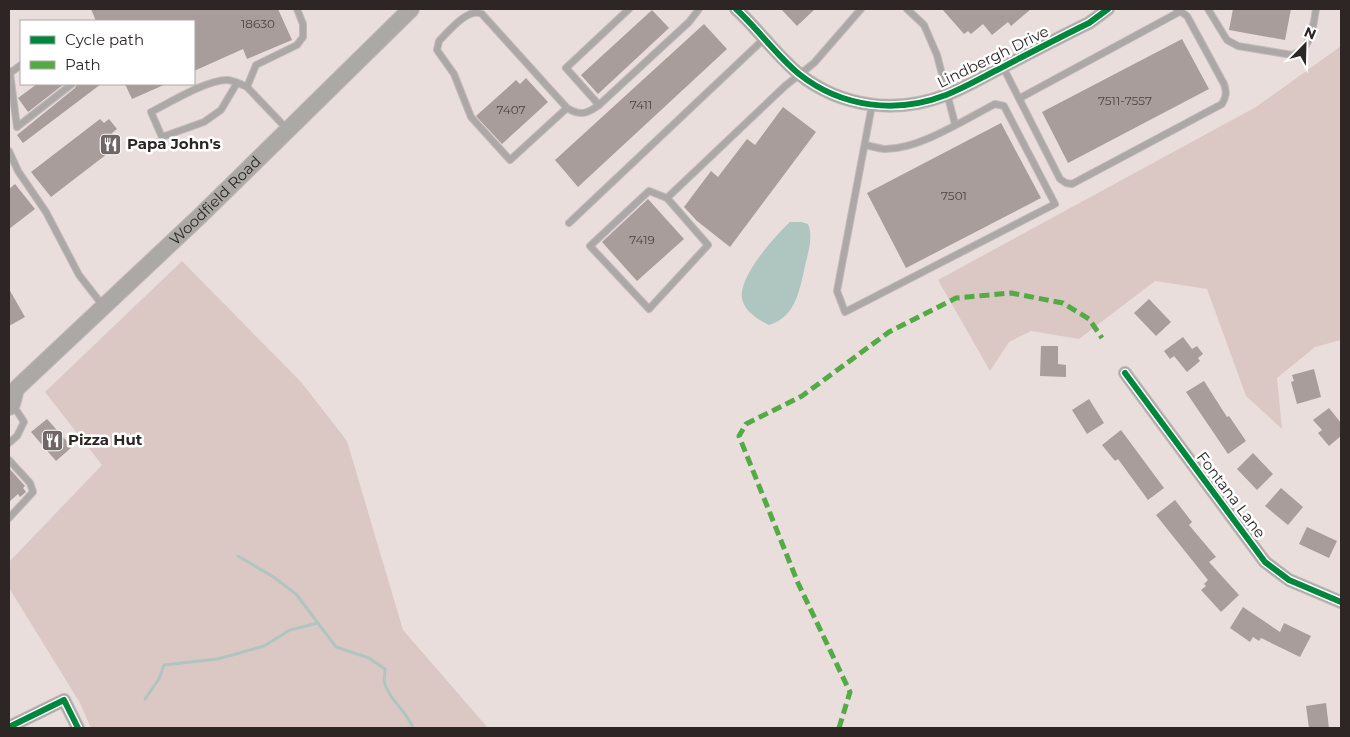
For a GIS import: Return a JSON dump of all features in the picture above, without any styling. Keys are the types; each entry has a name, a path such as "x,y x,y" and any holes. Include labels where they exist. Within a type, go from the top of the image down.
{"main road":[{"name":"Woodfield Road","path":"11,397 200,216 410,9"}],"street":[{"name":"Lindbergh Drive","path":"736,9 800,74 834,95 872,105 890,106 920,103 947,95 1089,23 1108,9"},
{"name":"Fontana Lane","path":"1125,373 1265,562 1289,580 1341,602"},
{"path":"9,727 64,700 78,728"}],"lane":[{"path":"247,86 256,65 297,45 303,37 303,24 297,9"},
{"path":"599,105 566,68 629,9"},
{"path":"567,108 510,160 471,117 454,74 437,50 438,41 468,14 477,11 482,14 567,108 575,112 584,113 599,105 688,22 699,9"},
{"path":"667,198 785,86 814,63 861,9"},
{"path":"907,9 924,25 937,55 955,124"},
{"path":"1208,9 1227,40 1238,46 1292,54 1300,52 1308,44 1316,9"},
{"path":"1003,67 1060,179 1072,184 1222,104 1226,97 1226,90 1187,16 1179,10 1020,98"},
{"path":"569,223 765,38"},
{"path":"10,72 17,127 71,85"},
{"path":"237,83 221,110 204,122 162,138 150,112 207,84 227,80 237,83 247,86 288,130"},
{"path":"865,145 883,149 908,145 923,140 994,104 1004,106 1055,204 845,312 837,291 872,105"},
{"path":"9,151 18,171 46,212 79,275 104,307"},
{"path":"650,191 667,198 708,245 649,309 590,246 650,191"},
{"path":"9,443 17,436 24,422 11,397"},
{"path":"9,460 30,483 33,492 9,518"}],"shaded area":[{"path":"1341,46 1341,340 1315,347 1277,378 1282,429 1246,396 1207,289 1155,281 1079,339 1031,331 1009,342 990,371 938,280 1256,107"},
{"path":"182,261 302,383 347,441 403,630 488,728 91,728 80,703 9,588 9,562 102,465 45,392"}],"water":[{"path":"790,222 808,224 810,234 809,248 796,300 786,315 769,325 747,310 743,302 742,293 744,283 766,248"}],"building":[{"path":"91,9 278,9 292,40 247,59 243,49 195,71 195,20 96,20"},
{"path":"781,9 815,9 797,26"},
{"path":"942,9 1031,9 1011,26 1008,22 992,35 983,24 971,34 968,31 964,34"},
{"path":"1233,9 1291,9 1285,40 1229,30"},
{"path":"652,10 669,28 598,94 581,75"},
{"path":"704,24 727,49 578,187 555,160"},
{"path":"1182,39 1209,89 1068,163 1042,112"},
{"path":"526,78 548,102 502,144 476,116 516,80 520,84"},
{"path":"36,85 63,85 28,112 18,98"},
{"path":"76,85 100,85 23,143 17,135"},
{"path":"125,85 164,85 132,99"},
{"path":"783,107 816,132 730,247 697,221 684,207 711,171 718,177 747,139 755,145"},
{"path":"100,119 104,123 109,119 117,129 112,133 120,144 51,197 31,172"},
{"path":"1001,123 1041,198 906,268 867,193"},
{"path":"15,184 35,209 9,229 9,189"},
{"path":"648,199 684,239 637,281 602,242"},
{"path":"9,289 25,317 9,326"},
{"path":"1149,299 1171,322 1156,336 1134,313"},
{"path":"1183,337 1192,349 1197,346 1203,354 1198,358 1200,361 1187,372 1174,356 1170,359 1164,351"},
{"path":"1041,346 1058,346 1058,364 1066,365 1066,377 1040,376"},
{"path":"1314,369 1321,397 1297,404 1291,382 1294,381 1292,375"},
{"path":"1204,381 1227,417 1229,416 1246,441 1228,454 1186,392"},
{"path":"1089,399 1104,423 1087,434 1072,410"},
{"path":"1329,408 1341,423 1341,436 1329,446 1318,433 1322,430 1313,420"},
{"name":"Pizza Hut","path":"47,419 72,447 56,461 31,432"},
{"path":"1121,430 1164,488 1148,500 1118,459 1115,461 1102,445"},
{"path":"1253,453 1273,474 1257,490 1237,469"},
{"path":"9,468 25,486 23,488 26,492 20,497 18,494 9,502"},
{"path":"1281,488 1303,507 1288,525 1265,506"},
{"path":"1175,500 1192,522 1189,525 1216,557 1209,562 1239,595 1221,612 1201,590 1206,586 1204,584 1208,580 1156,515"},
{"path":"1307,527 1337,541 1329,558 1299,544"},
{"path":"1243,607 1280,632 1284,623 1311,636 1300,657 1261,638 1259,641 1253,637 1250,642 1230,628"},
{"path":"1326,703 1329,728 1309,728 1306,706"}],"waterway":[{"path":"238,556 272,576 296,594 336,647 369,658 385,669 384,681 389,694 413,728"},
{"path":"145,699 159,679 164,665 217,659 236,654 264,646 290,630 318,623"}],"marked path":[{"path":"839,728 850,692 798,583 739,436 746,424 802,396 889,332 956,298 1011,293 1063,303 1089,319 1102,338"}],"cycle path":[{"path":"736,9 791,67 816,85 851,101 889,106 927,101 953,92 1089,23 1108,9"},
{"path":"1125,373 1265,562 1289,580 1341,602"},
{"path":"9,727 64,700 78,728"}],"place":[{"name":"Papa John's","path":"111,144"},
{"name":"Pizza Hut","path":"52,440"}]}
